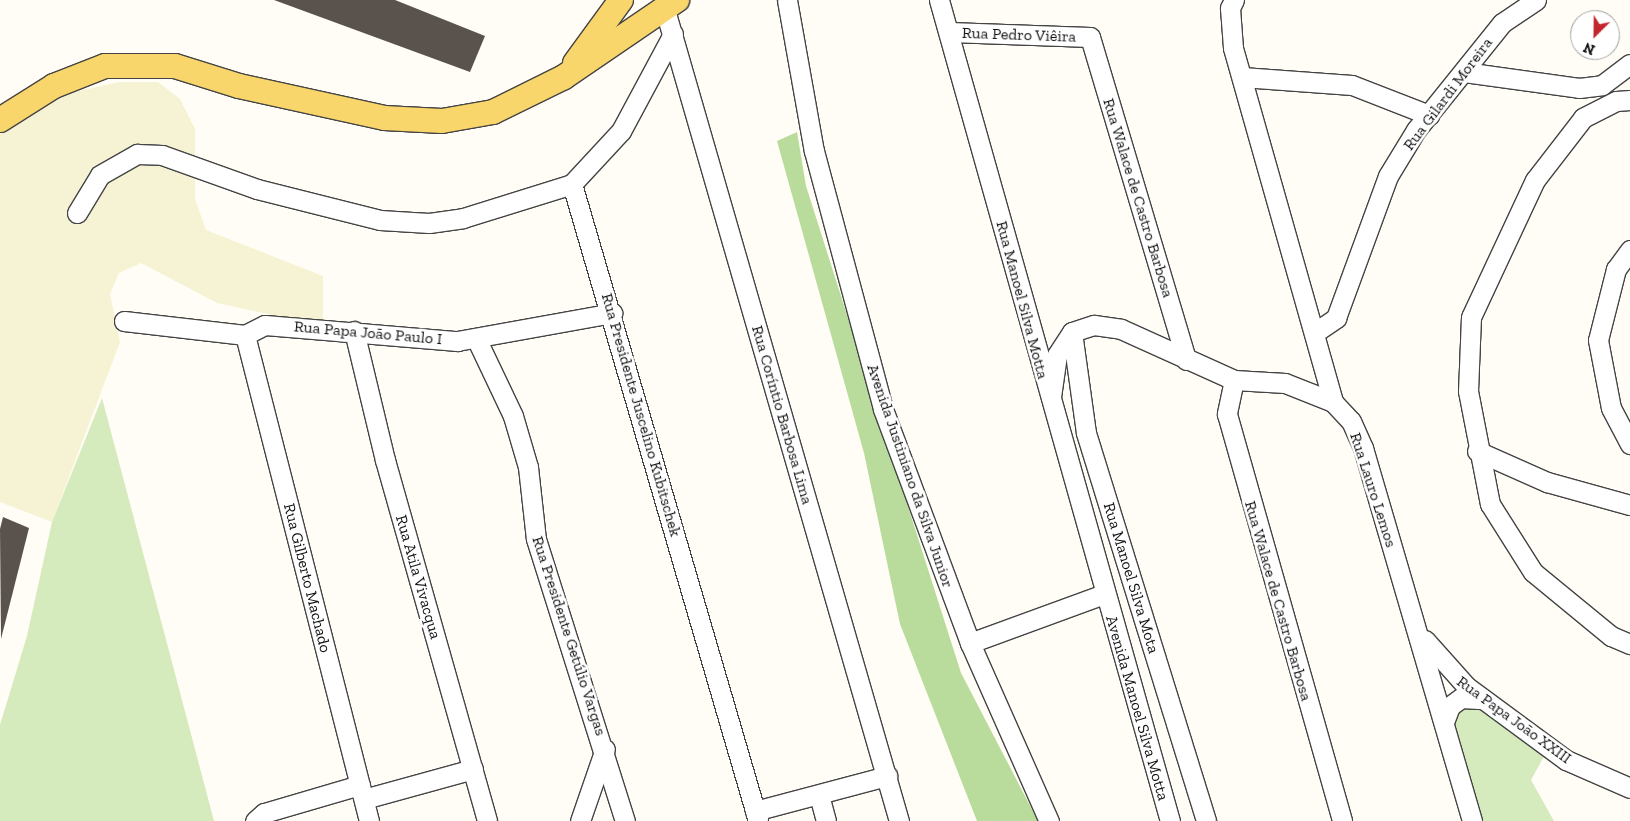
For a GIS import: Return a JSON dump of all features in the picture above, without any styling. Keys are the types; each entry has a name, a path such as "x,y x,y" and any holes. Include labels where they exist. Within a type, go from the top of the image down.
{"main road":[{"path":"564,77 621,0"},
{"path":"0,120 54,86 105,66 174,66 239,86 384,118 442,121 494,112 564,77 668,3"}],"street":[{"name":"Avenida Justiniano da Silva Junior","path":"787,0 814,151 846,281 883,409 970,643 1049,821"},
{"name":"Rua Lauro Lemos","path":"1234,0 1230,8 1233,48 1333,402 1351,422 1363,448 1472,821"},
{"name":"Rua Gilardi Moreira","path":"1314,333 1336,318 1388,176 1429,115 1502,24 1536,0"},
{"name":"Rua Manoel Silva Motta","path":"942,2 1050,406 1104,594"},
{"name":"Rua Coríntio Barbosa Lima","path":"668,3 673,34 899,821"},
{"name":"Rua Pedro Viêira","path":"949,32 1090,37"},
{"path":"77,213 100,175 137,154 162,155 257,189 380,220 429,223 463,218 572,184 621,131 673,34"},
{"name":"Rua Walace de Castro Barbosa","path":"1090,37 1186,360"},
{"path":"1464,72 1579,88 1602,85 1630,64"},
{"path":"1242,77 1352,85 1429,115"},
{"path":"1630,100 1616,101 1583,118 1536,180 1498,254 1471,316 1468,391 1477,451 1490,504 1533,572 1611,636 1630,644"},
{"name":"Rua Presidente Juscelino Kubitschek","path":"572,184 613,313 756,816"},
{"path":"1630,250 1616,268 1598,340 1610,408 1630,444"},
{"name":"Rua Papa João Paulo I","path":"245,335 265,324 457,341 613,313"},
{"path":"124,321 245,335"},
{"path":"1050,406 1056,355 1072,332 1094,325 1122,329 1186,360 1234,380 1284,383 1333,402"},
{"name":"Rua Atila Vivacqua","path":"354,331 385,460 487,821"},
{"name":"Rua Manoel Silva Mota","path":"1072,332 1086,433 1206,821"},
{"name":"Rua Gilberto Machado","path":"245,335 369,821"},
{"name":"Rua Presidente Getúlio Vargas","path":"476,338 513,416 528,467 536,539 605,749 625,821"},
{"name":"Rua Walace de Castro Barbosa","path":"1234,380 1227,414 1342,821"},
{"path":"1477,451 1547,482 1630,505"},
{"path":"970,643 1104,594"},
{"name":"Avenida Manoel Silva Motta","path":"1104,594 1170,821"},
{"name":"Rua Papa João XXIII","path":"1417,628 1446,668 1566,760 1630,788"},
{"path":"1444,722 1450,706 1461,698 1487,700"},
{"path":"580,821 605,749"},
{"path":"255,821 264,813 472,769"},
{"path":"756,816 819,794 887,776"},
{"path":"819,794 826,821"}],"shaded area":[{"path":"119,82 158,82 180,99 195,129 195,199 206,230 323,276 323,326 217,303 141,263 119,273 110,294 120,342 52,522 0,502 0,129 61,95"}],"green space":[{"path":"797,132 806,186 961,673 1038,821 977,821 900,624 864,453 777,141"},
{"path":"102,398 214,821 0,821 0,725 27,636 52,522"},
{"path":"1474,704 1547,751 1531,780 1554,821 1478,821 1454,726 1458,708"}],"building":[{"path":"274,0 395,0 485,36 470,72"},
{"path":"3,517 29,528 1,639 0,529"}]}
